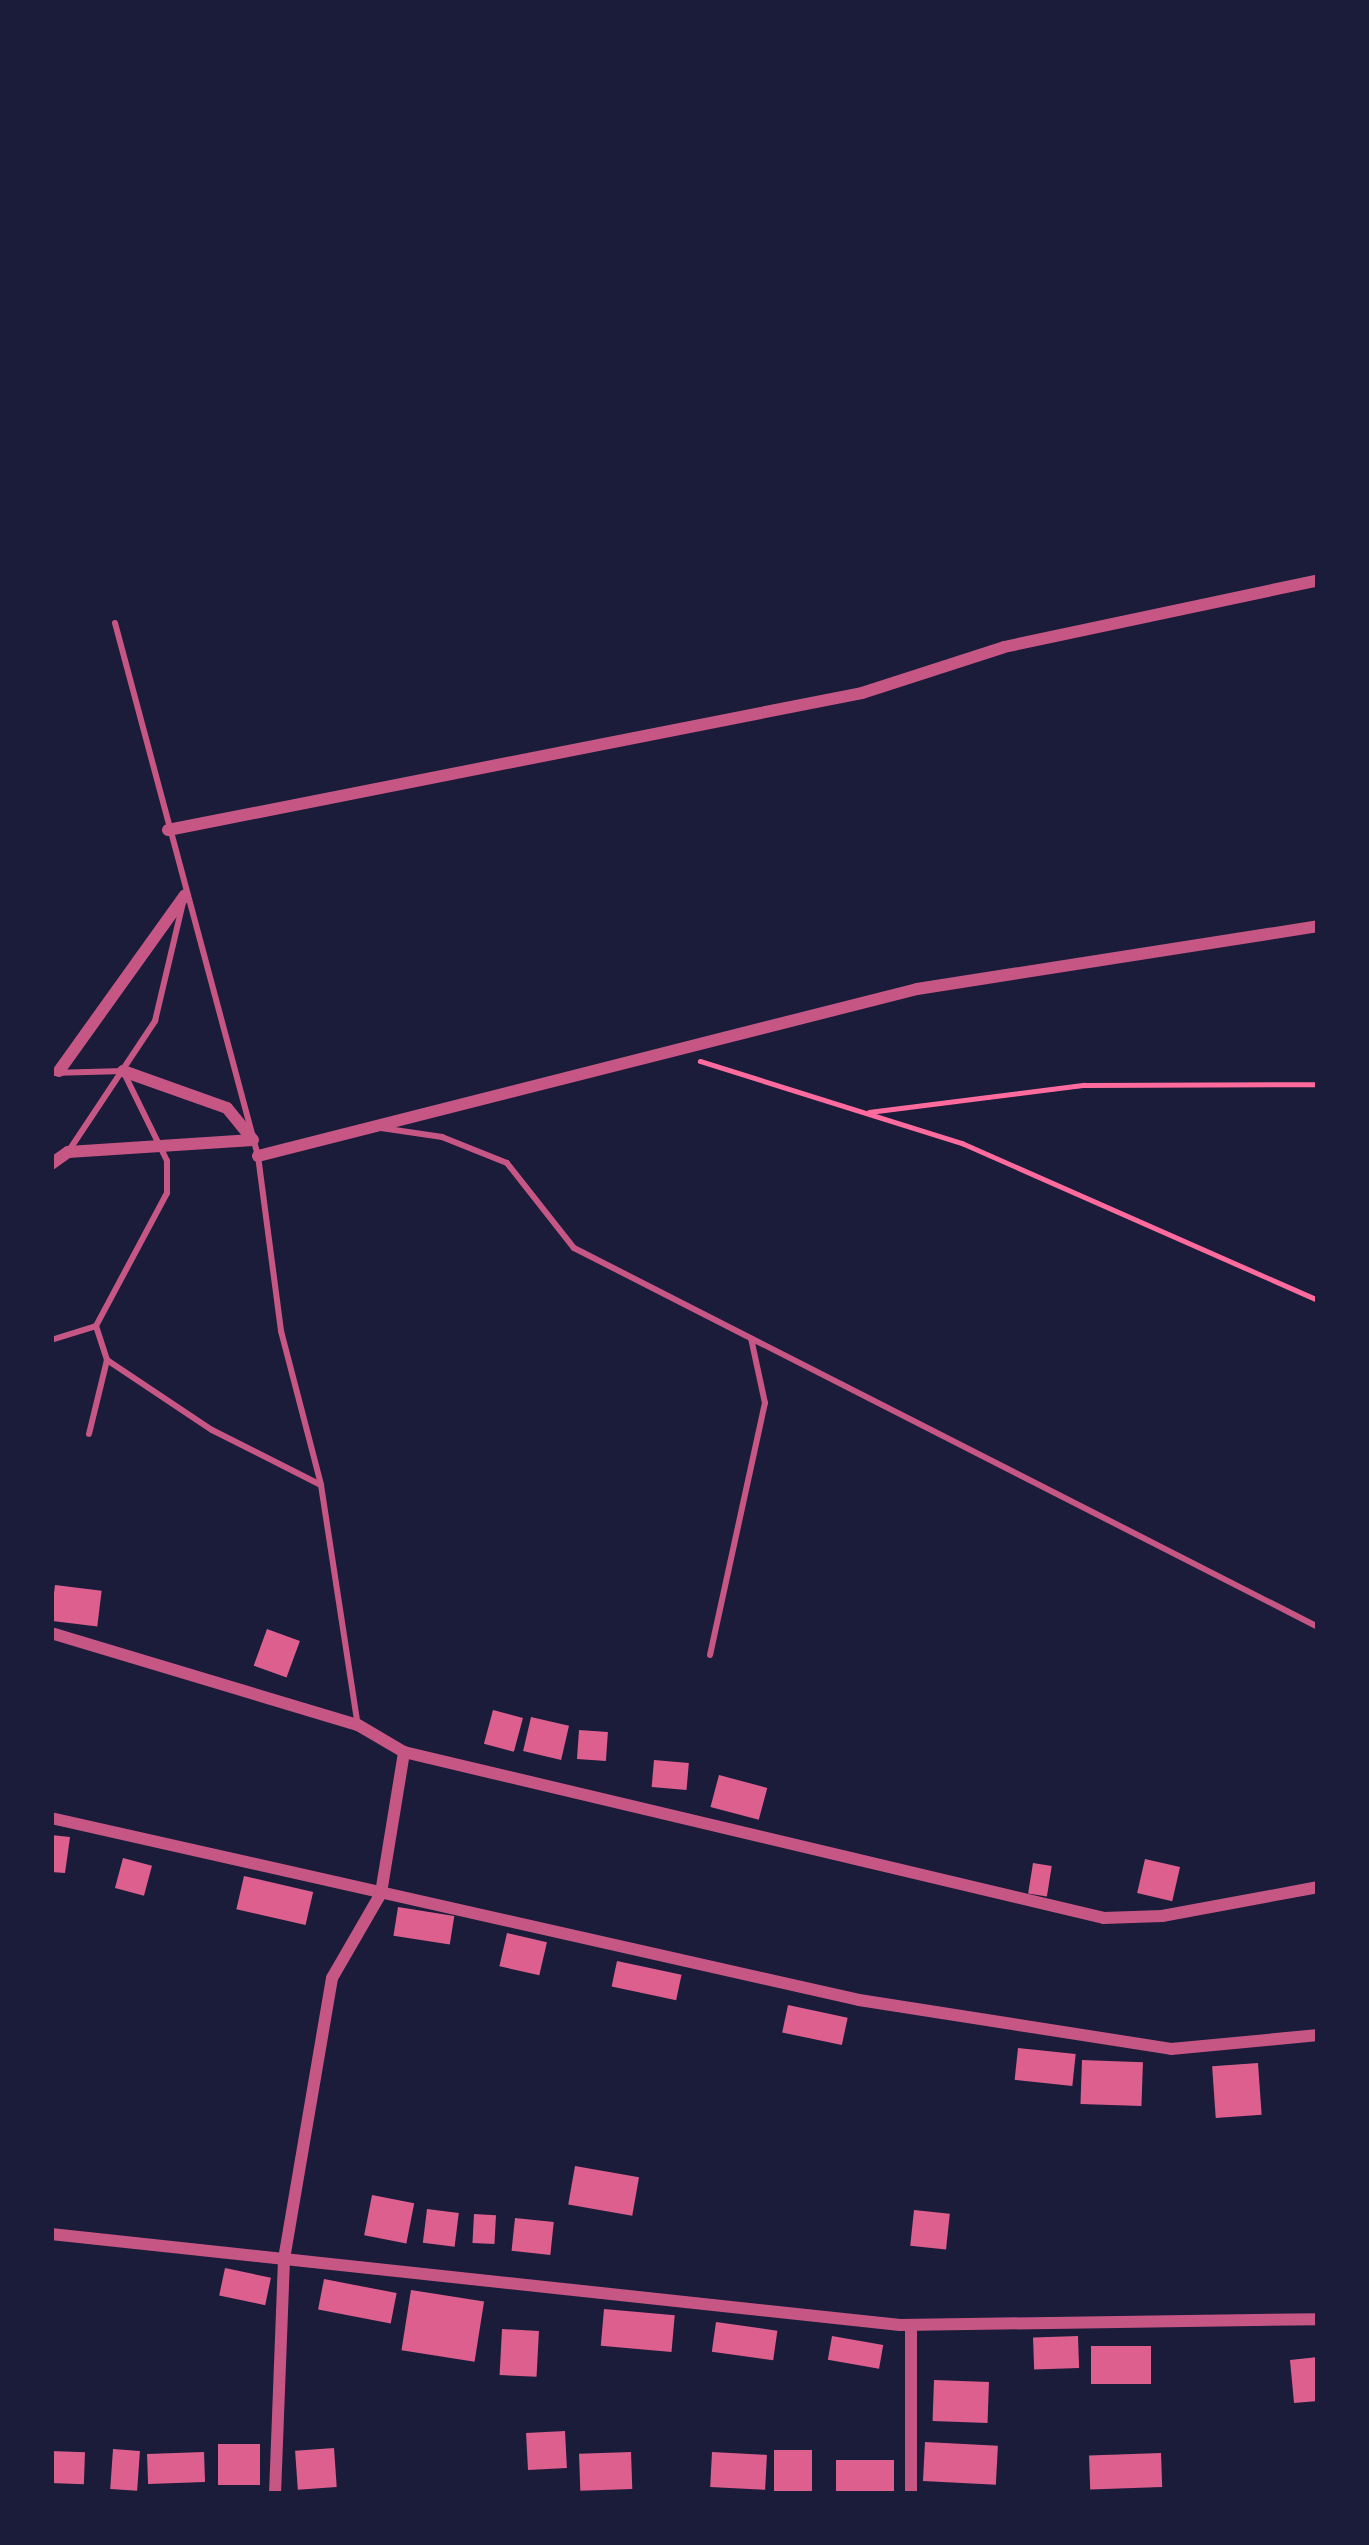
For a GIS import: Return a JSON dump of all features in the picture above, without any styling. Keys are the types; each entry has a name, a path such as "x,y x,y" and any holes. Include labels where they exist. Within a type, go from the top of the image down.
{"street":[{"path":"168,830 862,693 1004,647 1318,580"},
{"path":"55,1072 184,895"},
{"path":"258,1156 917,989 1318,926"},
{"path":"123,1071 227,1108 253,1140"},
{"path":"51,1164 68,1152 253,1140"},
{"path":"51,1633 358,1725 404,1752 1104,1918 1318,1887"},
{"path":"275,2494 284,2259 332,1978 381,1892 404,1752"},
{"path":"51,1818 859,2000 1171,2049 1318,2035"},
{"path":"51,2234 911,2325 1318,2319"},
{"path":"911,2325 911,2494"}],"lane":[{"path":"115,623 184,895 258,1156 281,1331 321,1485 358,1725"},
{"path":"68,1152 155,1021 184,895"},
{"path":"55,1072 123,1071"},
{"path":"51,1340 96,1325 167,1192 162,1149 123,1071"},
{"path":"381,1128 442,1137 507,1163 574,1248 1318,1627"},
{"path":"89,1434 107,1360 96,1325"},
{"path":"710,1655 765,1403 751,1338"},
{"path":"107,1360 212,1430 321,1485"}],"path":[{"path":"678,1053 962,1143 1318,1300"},
{"path":"866,1113 1084,1085 1318,1084"}],"building":[{"path":"55,1585 102,1591 97,1626 51,1621"},
{"path":"267,1629 300,1641 287,1678 254,1666"},
{"path":"493,1710 523,1718 514,1752 484,1744"},
{"path":"531,1717 569,1726 561,1760 523,1751"},
{"path":"579,1730 608,1732 606,1761 577,1759"},
{"path":"654,1760 689,1763 687,1790 652,1787"},
{"path":"719,1775 767,1788 759,1820 710,1807"},
{"path":"51,1835 70,1837 65,1873 51,1872"},
{"path":"123,1858 152,1866 144,1896 115,1888"},
{"path":"1145,1859 1180,1867 1172,1901 1137,1893"},
{"path":"1033,1863 1052,1866 1047,1897 1028,1894"},
{"path":"244,1876 313,1892 306,1925 236,1909"},
{"path":"398,1907 454,1916 450,1945 393,1936"},
{"path":"507,1933 547,1942 539,1975 499,1966"},
{"path":"617,1961 682,1975 676,2000 612,1986"},
{"path":"788,2005 848,2018 842,2045 782,2032"},
{"path":"1018,2048 1076,2054 1072,2086 1015,2080"},
{"path":"1082,2060 1143,2062 1141,2106 1080,2104"},
{"path":"1258,2063 1262,2115 1216,2118 1212,2066"},
{"path":"575,2166 639,2177 632,2216 568,2204"},
{"path":"372,2195 414,2203 406,2243 364,2235"},
{"path":"427,2209 459,2213 455,2247 423,2243"},
{"path":"914,2210 950,2214 946,2250 910,2246"},
{"path":"474,2214 496,2215 494,2244 472,2243"},
{"path":"515,2218 554,2222 550,2255 512,2251"},
{"path":"225,2268 271,2278 265,2305 219,2295"},
{"path":"324,2279 397,2293 391,2324 318,2309"},
{"path":"411,2290 484,2302 475,2362 401,2350"},
{"path":"604,2309 675,2315 672,2352 601,2346"},
{"path":"716,2322 777,2331 773,2360 712,2352"},
{"path":"502,2329 539,2331 537,2377 500,2375"},
{"path":"832,2336 883,2345 879,2369 828,2360"},
{"path":"1078,2336 1079,2368 1034,2370 1033,2338"},
{"path":"1091,2346 1151,2346 1151,2384 1091,2384"},
{"path":"1318,2357 1318,2401 1294,2403 1290,2360"},
{"path":"934,2380 989,2382 988,2423 933,2421"},
{"path":"565,2431 567,2468 528,2470 526,2433"},
{"path":"925,2442 998,2446 996,2485 923,2481"},
{"path":"218,2444 260,2444 260,2485 218,2485"},
{"path":"334,2448 337,2487 298,2490 295,2451"},
{"path":"113,2449 140,2451 137,2491 110,2489"},
{"path":"774,2450 812,2450 812,2491 774,2491"},
{"path":"51,2451 85,2452 84,2484 51,2483"},
{"path":"204,2452 205,2482 148,2484 147,2454"},
{"path":"631,2452 632,2489 580,2491 579,2454"},
{"path":"712,2452 767,2455 765,2490 710,2487"},
{"path":"1161,2453 1162,2487 1090,2489 1089,2456"},
{"path":"836,2460 894,2460 894,2493 836,2493"}]}
